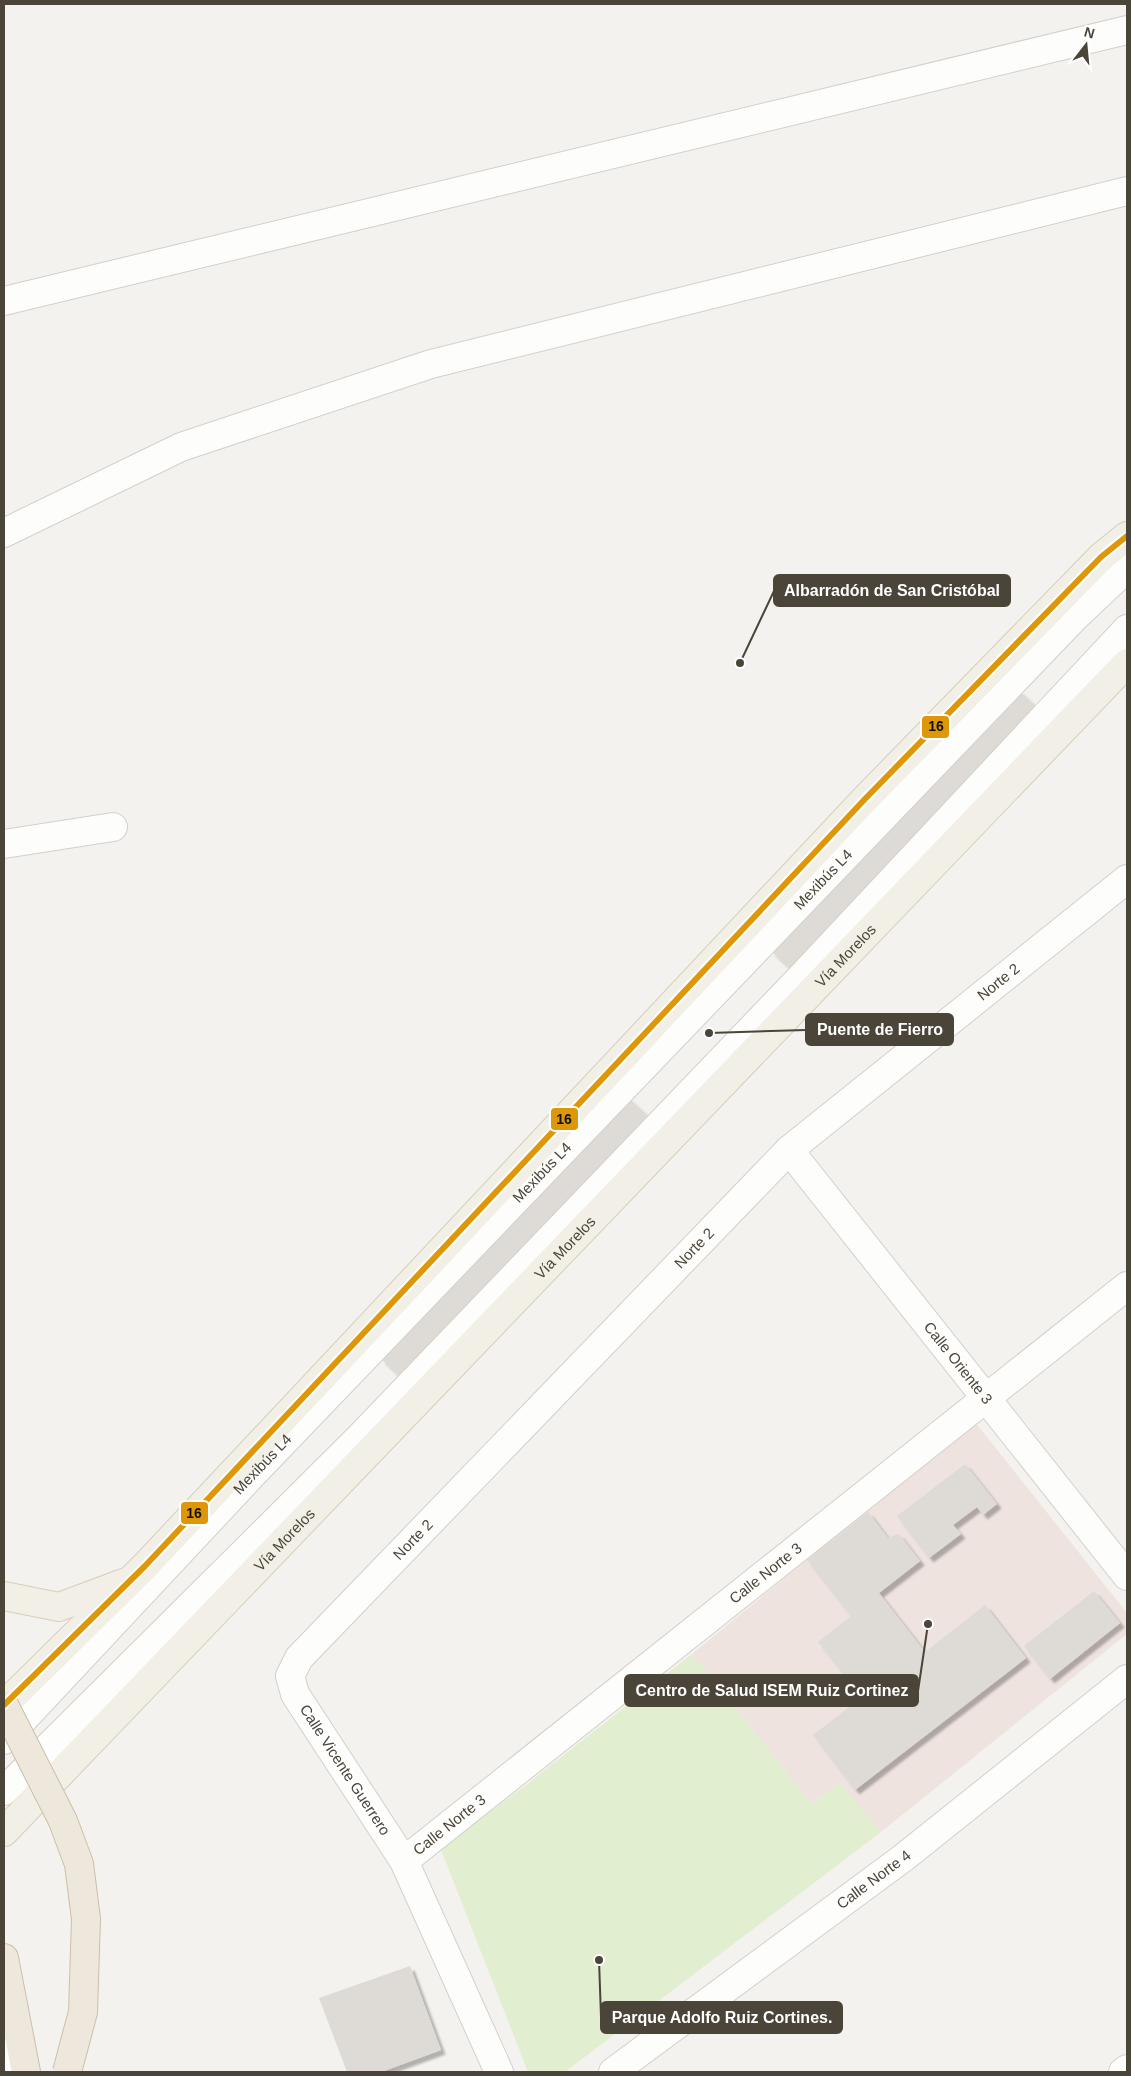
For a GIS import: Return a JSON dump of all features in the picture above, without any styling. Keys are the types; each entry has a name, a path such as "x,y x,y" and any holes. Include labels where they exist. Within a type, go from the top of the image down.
{"highway":[{"path":"4,1705 63,1821 79,1864 86,1919 83,2012 67,2072"},
{"path":"4,1958 26,2072"}],"main road":[{"path":"4,1705 132,1580 864,800 1101,557 1127,536"},
{"name":"Vía Morelos","path":"4,1832 1127,663"},
{"path":"4,1596 59,1607 132,1580"}],"street":[{"path":"4,301 1127,30"},
{"path":"4,533 181,447 432,364 1127,191"},
{"name":"Mexibús L4","path":"4,1740 252,1475 1075,617 1127,568"},
{"path":"4,1791 360,1437 806,972 1127,629"},
{"path":"4,844 113,826"},
{"name":"Norte 2","path":"299,1658 789,1150 1127,879"},
{"name":"Calle Oriente 3","path":"789,1150 1127,1576"},
{"name":"Calle Norte 3","path":"404,1861 1127,1286"},
{"name":"Calle Vicente Guerrero","path":"299,1658 290,1676 296,1694 404,1861 499,2072"},
{"name":"Calle Norte 4","path":"613,2072 903,1858 1127,1679"},
{"path":"4,2051 12,2072"},
{"path":"1123,2072 1127,2069"}],"shaded area":[{"path":"975,1422 1127,1613 1127,1634 881,1832 839,1782 812,1804 692,1654"}],"green space":[{"path":"692,1654 812,1804 839,1782 881,1832 565,2072 528,2072 440,1847 521,1789"}],"building":[{"path":"1017,689 1038,708 792,970 771,951"},
{"path":"627,1097 648,1116 402,1378 381,1359"},
{"path":"965,1464 997,1504 983,1515 977,1507 953,1525 961,1534 929,1558 897,1516"},
{"path":"868,1512 888,1538 899,1534 920,1561 879,1593 925,1652 985,1605 1026,1658 855,1790 813,1735 862,1697 818,1642 851,1616 807,1560"},
{"path":"1094,1591 1120,1623 1050,1679 1024,1646"},
{"path":"410,1966 441,2050 381,2072 347,2072 319,1998"}],"transit line":[{"name":"16","path":"4,1705 145,1566 864,800 1101,557 1127,536"}],"place":[{"name":"Albarradón de San Cristóbal","path":"740,663"},
{"name":"Puente de Fierro","path":"709,1033"},
{"name":"Centro de Salud ISEM Ruiz Cortinez","path":"928,1624"},
{"name":"Parque Adolfo Ruiz Cortines.","path":"599,1960"}]}
